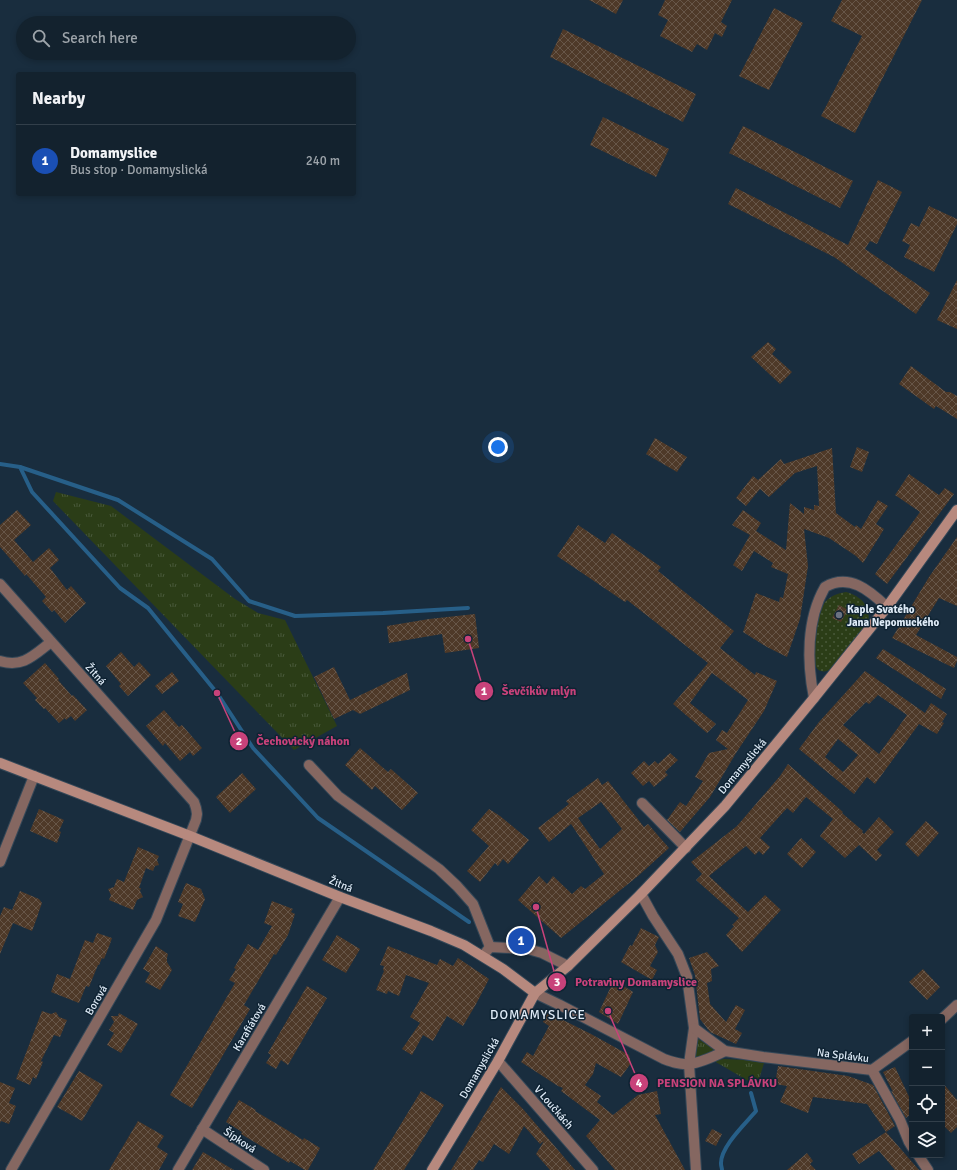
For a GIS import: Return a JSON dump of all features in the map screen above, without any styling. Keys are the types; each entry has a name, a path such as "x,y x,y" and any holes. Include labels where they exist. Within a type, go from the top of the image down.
{"street":[{"name":"Domamyslická","path":"432,1170 498,1061 535,993 568,966 642,894 725,806 887,607 957,510"},
{"path":"814,698 810,680 811,635 817,604 825,587 838,581 853,582 866,589 887,607"},
{"name":"Žitná","path":"0,584 194,802 197,814 190,836"},
{"path":"0,662 8,664 23,662 51,642"},
{"name":"Žitná","path":"0,763 190,836 340,897 464,945 503,969 535,993"},
{"path":"309,765 338,796 439,869 457,886 474,904 490,947"},
{"path":"0,862 34,776"},
{"path":"642,803 686,848"},
{"name":"Borová","path":"11,1170 156,920 190,836"},
{"path":"642,894 653,916 678,954 687,977 694,1028 689,1064 696,1170"},
{"name":"Karafiátová","path":"178,1170 340,897"},
{"path":"490,947 517,948 542,953 568,966"},
{"path":"482,956 490,947"},
{"path":"535,993 664,1060 676,1064 689,1064 713,1057 725,1051"},
{"path":"945,1016 957,1005"},
{"name":"Na Splávku","path":"694,1028 725,1051 872,1070 900,1120 909,1142"},
{"path":"872,1070 909,1043"},
{"name":"V Loučkách","path":"498,1061 593,1170"},
{"name":"Šípková","path":"202,1129 264,1170"},
{"path":"920,1158 928,1170"}],"green space":[{"path":"56,492 111,506 235,599 258,613 285,620 337,726 294,750 53,501"},
{"path":"846,592 861,599 867,607 869,617 868,623 830,669 821,671 817,667 814,660 815,638 820,615 823,606 828,599"},
{"path":"698,1039 714,1050 697,1059 695,1057 696,1041"},
{"path":"724,1059 764,1063 757,1086 714,1061"}],"building":[{"path":"589,0 623,0 616,14"},
{"path":"665,0 732,0 721,22 727,26 722,37 715,33 707,50 697,44 692,52 660,36 668,20 658,15"},
{"path":"842,0 922,0 855,133 821,116 862,36 831,21"},
{"path":"774,8 803,23 769,90 739,76"},
{"path":"563,29 696,94 683,122 550,57"},
{"path":"603,117 669,149 656,177 590,145"},
{"path":"743,126 853,181 840,208 729,153"},
{"path":"878,180 902,192 877,244 870,241 865,249 930,293 916,314 834,257 728,204 736,188 848,245"},
{"path":"929,206 957,219 957,224 934,272 904,257 910,245 902,241 911,223 919,227"},
{"path":"957,280 957,329 937,320"},
{"path":"768,342 776,349 772,354 792,372 780,384 751,357"},
{"path":"911,366 946,392 950,392 957,396 957,419 936,406 934,409 899,384"},
{"path":"655,438 687,457 677,472 646,454"},
{"path":"857,447 869,452 862,472 850,467"},
{"path":"832,448 836,513 855,527 856,525 861,529 878,500 888,506 876,524 884,529 863,563 856,556 829,538 804,529 808,566 800,619 787,657 743,632 756,593 779,602 780,597 783,598 788,574 771,567 773,563 754,551 742,571 733,565 750,535 732,525 743,510 761,523 756,531 786,550 790,503 804,514 804,507 814,510 814,505 819,506 817,466 795,473 769,497 760,489 746,506 736,498 753,476 758,480 781,459 784,464"},
{"path":"909,474 939,495 945,488 954,494 887,584 875,574 920,512 895,495"},
{"path":"17,510 31,525 14,540 33,562 49,548 59,560 50,568 67,590 71,586 86,603 65,623 54,610 52,612 42,601 46,597 26,574 25,576 0,547 0,525"},
{"path":"578,525 605,543 612,533 661,567 658,571 734,631 720,648 755,675 756,672 777,681 764,711 736,753 710,797 680,832 667,820 680,802 686,806 703,781 695,777 709,753 728,749 716,740 722,730 727,733 748,700 712,673 690,703 716,724 707,733 673,704 708,663 627,600 625,602 557,556"},
{"path":"957,537 957,606 939,598 916,635 957,657 954,668 892,638 929,577"},
{"name":"Kaple Svatého Jana Nepomuckého","path":"839,605 848,610 841,622 832,618"},
{"path":"475,614 479,648 445,653 442,634 389,643 387,626 429,619"},
{"path":"883,649 946,689 941,699 876,658"},
{"path":"121,652 134,667 139,662 151,675 128,696 119,686 121,684 106,666"},
{"path":"45,663 72,696 73,695 87,710 75,721 71,716 66,720 65,718 59,723 35,700 37,698 23,683"},
{"path":"334,667 350,700 407,673 410,690 360,714 353,710 334,719 314,677"},
{"path":"865,671 925,713 931,703 947,714 942,722 944,723 937,734 919,724 875,784 867,777 854,794 799,749 819,722","holes":["878,695 907,715 879,754 843,725 866,702 869,704","838,739 858,755 843,772 825,757"]},
{"path":"172,672 179,681 162,694 155,686"},
{"path":"164,710 179,727 182,725 202,748 193,756 190,752 180,761 165,743 163,746 146,726"},
{"path":"360,748 388,772 391,769 418,793 402,810 375,786 372,790 345,765"},
{"path":"670,753 678,760 665,772 668,775 654,787 649,781 643,786 631,773 644,761 649,766 655,761 658,764"},
{"path":"788,764 843,812 842,813 863,831 862,832 864,834 879,817 894,832 877,850 882,855 876,861 859,845 845,858 820,836 833,819 806,797 793,813 787,808 760,838 770,847 763,855 759,851 755,855 746,846 709,876 748,912 765,895 781,910 742,952 726,935 734,926 732,925 739,918 696,880 702,874 691,862 737,826 780,776"},
{"path":"242,773 256,789 230,813 216,797"},
{"path":"598,778 602,785 608,781 644,827 648,824 669,848 638,876 561,938 518,900 539,876 547,884 553,876 572,894 581,886 585,889 604,874 571,824 549,842 538,828 569,804 566,801","holes":["601,802 622,829 600,849 578,818"]},
{"path":"39,809 64,820 59,831 61,832 57,843 30,831"},
{"path":"489,809 500,816 529,840 508,864 503,859 498,866 495,863 480,882 467,871 489,846 471,830"},
{"path":"926,821 939,833 918,857 905,844"},
{"path":"801,838 816,852 802,868 787,854"},
{"path":"138,847 159,856 157,860 159,865 155,866 153,871 146,868 139,888 141,888 140,891 143,897 137,900 133,910 109,900 111,895 108,889 114,887 117,879 124,882"},
{"path":"186,883 201,889 205,899 195,922 178,916 183,904 178,902"},
{"path":"20,891 39,899 42,903 32,931 13,923 0,954 0,916 4,907 12,910"},
{"path":"272,901 293,909 291,912 295,914 288,935 276,955 274,954 244,1005 250,1009 192,1108 170,1095 235,983 229,980 248,944 258,950 272,926 264,923"},
{"path":"641,928 659,937 655,945 658,952 650,966 657,970 652,980 621,962 630,945 632,946"},
{"path":"97,933 112,938 104,959 102,958 98,965 89,987 86,986 79,1003 51,992 57,974 70,979 85,940 93,943"},
{"path":"337,935 360,949 346,973 322,960"},
{"path":"156,946 168,954 167,962 172,970 160,990 145,982 150,973 143,969"},
{"path":"388,946 437,965 440,959 453,966 458,958 489,979 463,1026 447,1016 433,1041 423,1035 412,1055 402,1049 420,1023 410,1017 429,983 406,975 399,996 388,991 387,994 376,990 384,971 384,966 380,965"},
{"path":"707,952 719,966 711,969 712,981 707,983 710,1004 726,1022 736,1005 745,1010 735,1029 742,1033 736,1044 710,1032 700,1019 695,975 689,958"},
{"path":"923,969 940,987 927,1000 909,982"},
{"path":"614,980 633,992 618,1024 599,1012"},
{"path":"307,986 327,998 288,1065 281,1060 276,1069 266,1063 271,1055 268,1053"},
{"path":"42,1011 51,1014 56,1012 59,1017 67,1020 60,1037 54,1035 41,1061 43,1062 36,1079 33,1077 30,1085 16,1079"},
{"path":"547,1012 629,1055 631,1063 621,1077 596,1063 593,1074 585,1085 601,1096 597,1102 613,1115 638,1095 657,1091 661,1114 655,1115 685,1170 615,1170 586,1136 600,1120 561,1091 563,1088 521,1062 527,1052 533,1056 549,1026 543,1022"},
{"path":"119,1013 138,1024 121,1053 107,1045 114,1033 109,1030 114,1022 111,1016 118,1016"},
{"path":"778,1066 848,1076 873,1085 895,1126 886,1132 867,1104 813,1097 808,1113 780,1102 787,1086 775,1084"},
{"path":"895,1067 909,1097 909,1116 906,1118 891,1091 893,1092 883,1072"},
{"path":"79,1071 103,1085 82,1121 57,1107"},
{"path":"0,1082 15,1088 9,1103 16,1106 9,1124 1,1121 0,1123"},
{"path":"945,1086 957,1100 957,1127 951,1133 945,1127"},
{"path":"501,1087 523,1109 575,1170 550,1170 536,1154 544,1141 540,1144 524,1126 509,1154 494,1144 483,1162 479,1160 473,1170 451,1170"},
{"path":"421,1091 444,1105 404,1170 373,1170"},
{"path":"239,1100 303,1140 304,1138 320,1148 308,1170 305,1170 290,1161 289,1163 241,1134 242,1132 226,1122"},
{"path":"138,1121 164,1136 157,1147 168,1154 159,1170 109,1170"},
{"path":"712,1129 722,1134 716,1146 705,1141"},
{"path":"886,1132 919,1170 895,1170 879,1151 859,1164 852,1154"},
{"path":"203,1152 234,1170 192,1170"},
{"path":"807,1153 813,1161 810,1164 816,1170 787,1170"}],"waterway":[{"path":"0,464 20,467 32,492 120,588 148,608 217,693 253,748 318,818 469,922"},
{"path":"20,467 118,500 212,559 249,601 295,616 468,608"},
{"path":"722,1170 722,1157 729,1143 756,1111 751,1093"}],"place":[{"name":"Kaple Svatého Jana Nepomuckého","path":"839,615"},
{"name":"Ševčíkův mlýn","path":"468,639"},
{"name":"Čechovický náhon","path":"217,693"},
{"name":"Potraviny Domamyslice","path":"536,907"},
{"name":"Domamyslice","path":"521,941"},
{"name":"PENSION NA SPLÁVKU","path":"608,1011"}],"district":[{"name":"DOMAMYSLICE","path":"538,1014"}]}
